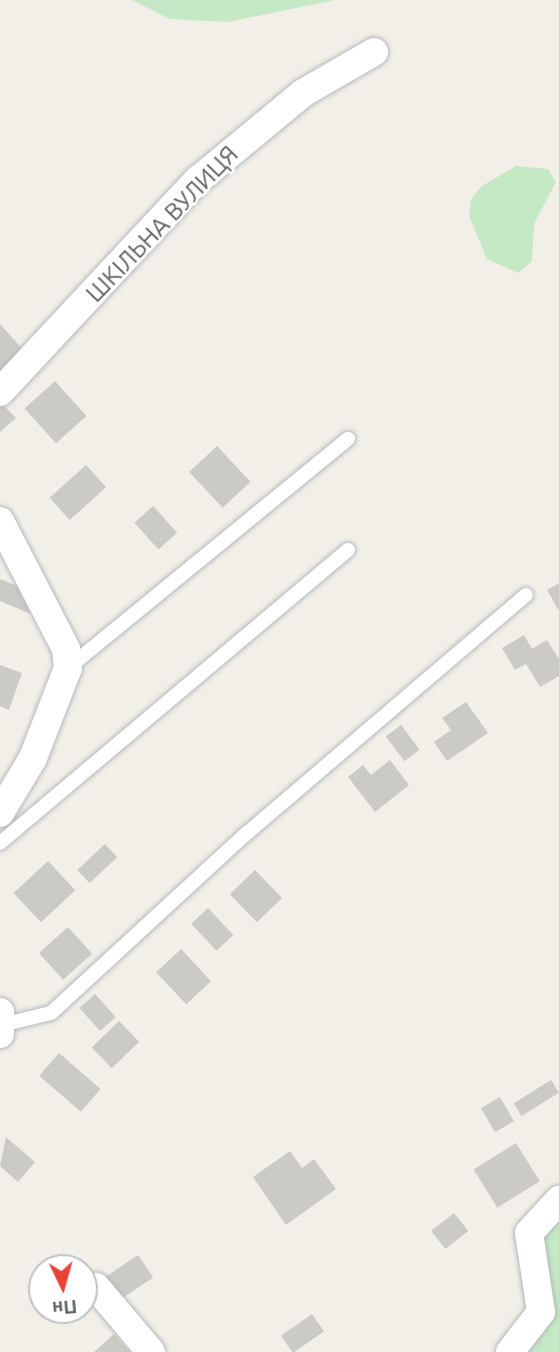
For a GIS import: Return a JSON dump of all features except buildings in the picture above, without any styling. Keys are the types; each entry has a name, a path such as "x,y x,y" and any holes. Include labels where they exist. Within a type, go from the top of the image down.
{"street":[{"name":"ШКІЛЬНА ВУЛИЦЯ","path":"0,392 198,180 303,93 374,52"},
{"path":"0,521 66,649 68,668 33,758 0,813"},
{"path":"510,1352 541,1312 530,1233 559,1200"},
{"path":"98,1289 151,1352"}],"lane":[{"path":"68,668 348,439"},
{"path":"0,843 348,550"},
{"path":"1,1024 51,1013 246,834 526,595"}],"green space":[{"path":"132,0 335,0 228,22 170,19"},
{"path":"516,166 548,169 556,182 534,224 532,261 518,273 487,259 469,216 471,199 482,186"},
{"path":"559,1211 559,1352 519,1352 540,1327 536,1248"}]}
